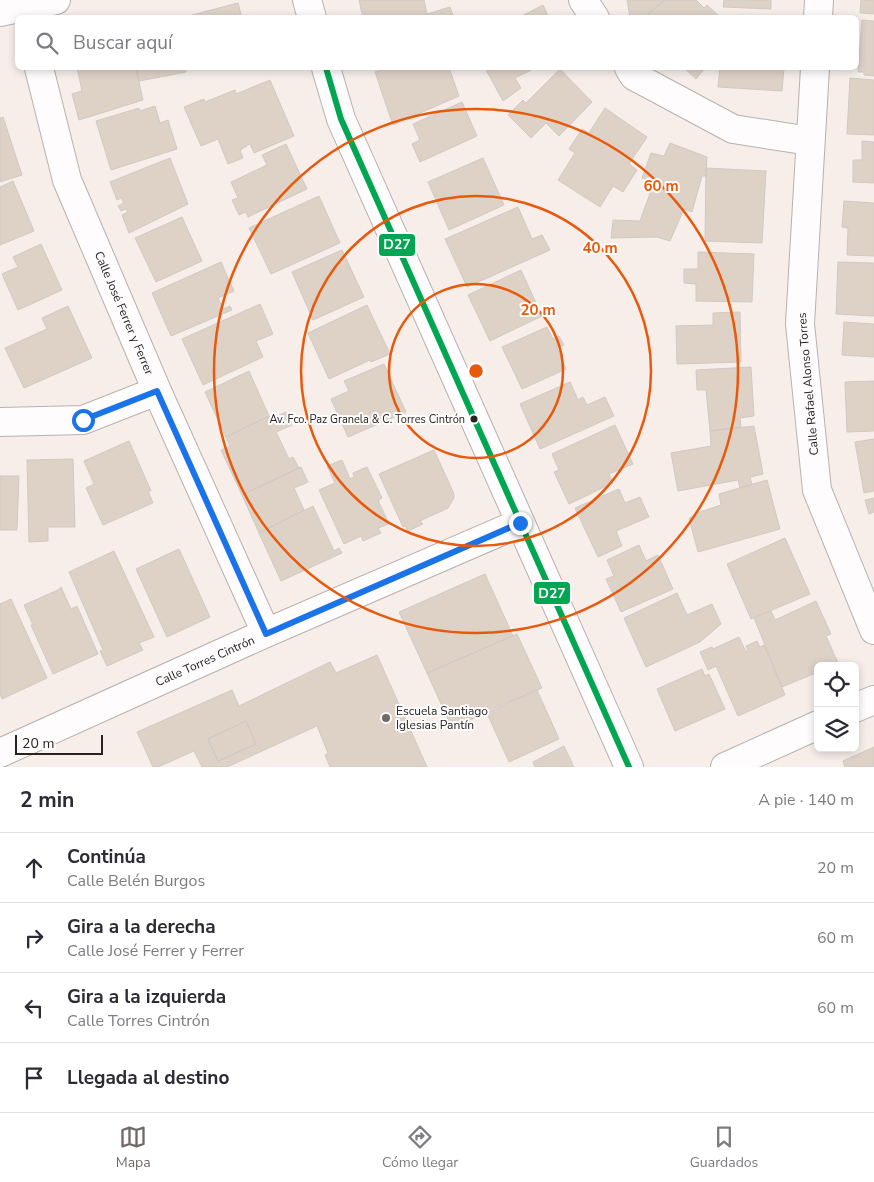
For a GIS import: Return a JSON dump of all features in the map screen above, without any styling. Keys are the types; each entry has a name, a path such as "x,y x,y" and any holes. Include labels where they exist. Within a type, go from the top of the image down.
{"street":[{"path":"17,12 56,0"},
{"path":"306,0 311,15"},
{"path":"583,0 593,15"},
{"path":"818,15 819,0"},
{"name":"Calle José Ferrer y Ferrer","path":"40,70 67,180 157,391 266,634"},
{"path":"327,70 341,119 629,767"},
{"path":"630,70 634,76 733,129 810,141"},
{"name":"Calle Rafael Alonso Torres","path":"815,70 800,324 817,490 874,630"},
{"path":"0,422 83,420 157,391"},
{"name":"Calle Torres Cintrón","path":"0,753 520,523"},
{"path":"857,707 874,700"},
{"path":"724,767 814,727"}],"building":[{"path":"359,0 424,0 427,14 450,7 453,15 425,15 362,15"},
{"path":"627,0 664,0 647,15 630,15"},
{"path":"664,0 696,0 704,8 707,5 718,15 647,15"},
{"path":"724,0 771,0 771,9 723,7"},
{"path":"861,0 874,0 874,14 860,13"},
{"path":"238,3 241,15 192,15"},
{"path":"543,5 548,15 524,15"},
{"path":"862,20 874,21 874,76 858,72"},
{"path":"77,70 136,70 143,100 79,120 72,94 82,91"},
{"path":"136,70 186,70 186,72 139,81"},
{"path":"381,70 450,70 459,96 393,125 375,72"},
{"path":"486,70 531,70 515,78 521,88 503,101"},
{"path":"559,70 592,102 559,136 546,123 531,138 508,115 523,100 526,103"},
{"path":"686,70 703,70 696,79"},
{"path":"720,70 784,70 782,91 718,87"},
{"path":"850,78 874,80 874,135 847,134"},
{"path":"270,80 294,136 254,153 250,144 247,145 240,150 243,158 228,164 218,139 201,146 184,107 204,99 205,102 235,90 236,94"},
{"path":"462,102 477,136 420,162 412,144 420,140 413,124"},
{"path":"155,106 160,123 168,120 177,149 111,170 96,121 139,108 140,111"},
{"path":"605,108 647,137 629,164 637,170 623,192 613,186 600,207 558,180 575,153 569,149 582,129 589,133"},
{"path":"3,117 22,175 0,182 0,118"},
{"path":"862,141 874,142 874,183 853,182 853,160 862,160"},
{"path":"670,143 707,157 706,176 702,176 692,212 684,209 670,241 657,237 611,238 613,220 640,221 654,182 642,178 651,153 664,156"},
{"path":"286,144 307,189 248,217 246,212 239,215 232,200 238,198 231,182 267,165 262,155"},
{"path":"170,158 188,204 129,233 122,215 128,212 126,209 121,211 118,206 124,203 121,198 117,200 110,182"},
{"path":"483,158 504,205 449,230 428,182"},
{"path":"706,168 766,171 762,243 705,241"},
{"path":"13,181 34,231 0,245 0,187"},
{"path":"319,196 340,243 271,274 249,228"},
{"path":"844,201 874,203 874,256 847,255 848,228 842,227"},
{"path":"518,207 532,239 542,235 550,250 467,287 445,239"},
{"path":"182,217 202,261 156,282 135,238"},
{"path":"41,244 62,290 18,310 2,274 18,267 13,257"},
{"path":"342,250 364,297 313,320 292,272"},
{"path":"698,252 754,254 752,302 696,301 696,284 684,283 684,269 698,269"},
{"path":"221,262 234,291 218,298 223,309 230,306 232,310 171,336 152,293"},
{"path":"838,262 874,263 874,316 836,314"},
{"path":"521,270 542,316 490,341 468,295"},
{"path":"260,304 273,334 256,341 263,357 203,385 182,339"},
{"path":"367,305 390,354 371,362 370,360 329,379 308,333"},
{"path":"68,306 92,358 24,388 5,348 47,329 42,318"},
{"path":"740,312 741,362 677,364 676,326 713,325 713,313"},
{"path":"844,322 874,324 874,357 842,355"},
{"path":"547,327 553,339 559,336 564,345 557,348 566,369 522,389 502,347"},
{"path":"384,364 406,412 348,437 331,399 349,391 344,381"},
{"path":"751,367 754,416 740,418 741,427 710,431 706,390 697,390 696,370"},
{"path":"249,371 269,416 226,437 205,392"},
{"path":"874,381 874,431 847,432 845,382"},
{"path":"570,382 578,400 583,397 587,405 605,397 614,416 540,449 520,404"},
{"path":"286,412 292,425 276,432 289,459 293,457 299,468 242,495 221,450 230,446 226,437 269,416 271,419"},
{"path":"615,425 633,464 609,474 613,483 569,504 554,472 559,470 552,454"},
{"path":"754,426 763,474 750,477 752,485 740,488 738,480 678,491 671,453 711,446 710,431"},
{"path":"874,439 874,491 864,493 855,442"},
{"path":"129,441 151,491 148,491 153,503 103,525 86,488 94,484 84,461"},
{"path":"434,450 454,494 454,498 448,508 420,521 423,524 408,531 405,526 403,527 379,474"},
{"path":"73,459 75,527 48,527 48,541 29,542 27,460"},
{"path":"342,460 350,479 354,477 353,473 367,467 382,498 378,500 389,524 378,528 381,533 363,541 361,536 344,544 319,490 335,483 327,466"},
{"path":"301,467 308,482 294,488 304,510 259,533 242,495"},
{"path":"0,476 19,476 17,530 0,530"},
{"path":"767,480 780,529 698,552 689,518 698,515 697,513 721,505 719,494"},
{"path":"619,489 625,503 640,497 649,517 616,531 622,546 598,557 575,508"},
{"path":"874,498 874,512 869,514 865,500"},
{"path":"313,506 334,551 339,548 342,553 281,581 259,533"},
{"path":"785,538 810,594 751,619 727,564"},
{"path":"639,545 646,561 658,555 673,589 621,612 606,579 614,576 607,560"},
{"path":"179,549 210,617 167,637 136,569"},
{"path":"114,551 154,637 139,643 143,650 107,666 100,651 103,650 69,572"},
{"path":"485,574 513,636 427,673 399,612"},
{"path":"61,587 71,609 77,606 98,654 53,674 24,605"},
{"path":"677,593 687,615 712,604 721,624 700,642 646,667 624,618"},
{"path":"11,599 47,678 2,699 0,694 0,604"},
{"path":"816,601 831,634 826,636 838,662 814,662 814,674 782,687 754,618 771,611 775,620"},
{"path":"517,634 542,688 452,728 427,673"},
{"path":"739,637 746,652 748,651 746,646 757,641 760,647 764,645 785,695 738,716 716,666 708,670 700,652 712,647 713,649"},
{"path":"377,655 427,767 330,767 325,755 328,753 317,726 227,767 202,767 194,751 158,767 153,767 137,732 232,690 239,706 330,662 336,673","holes":["246,721 256,744 218,761 208,739"]},
{"path":"702,669 705,676 709,674 725,709 675,731 657,689"},
{"path":"537,690 559,739 509,762 486,711"},
{"path":"246,721 256,744 218,761 208,739"},
{"path":"564,746 574,767 535,767 533,762"},
{"path":"874,747 874,767 845,767 843,761"}],"transit line":[{"name":"D27","path":"327,70 341,119 629,767"}],"place":[{"name":"Av. Fco. Paz Granela & C. Torres Cintrón","path":"474,419"},
{"name":"Escuela Santiago Iglesias Pantín","path":"386,718"}],"route":[{"path":"83,420 157,391 266,634 520,523"}]}
